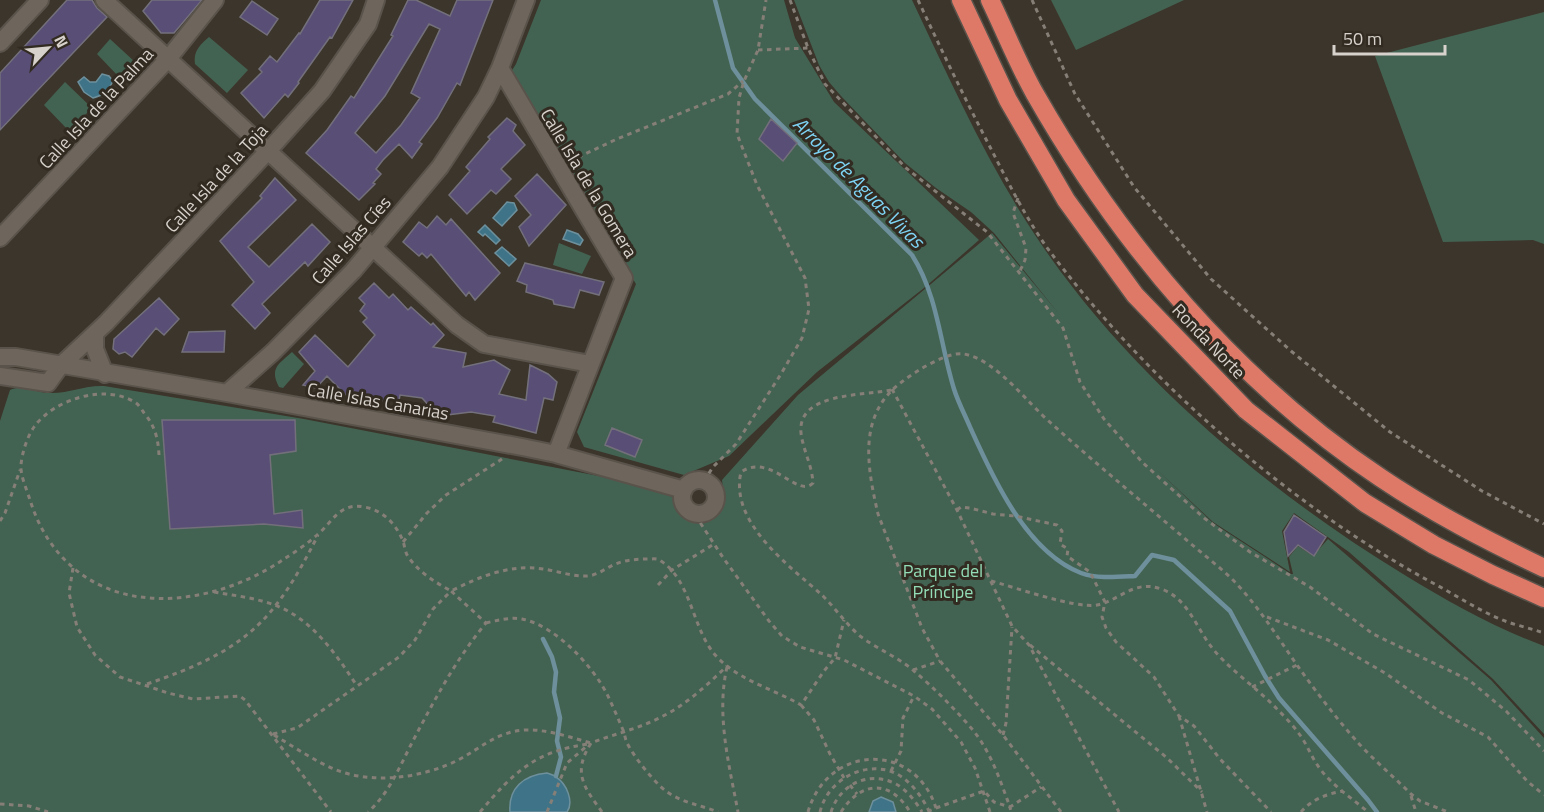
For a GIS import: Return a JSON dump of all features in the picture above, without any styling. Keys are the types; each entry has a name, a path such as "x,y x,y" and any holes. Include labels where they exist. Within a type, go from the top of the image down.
{"highway":[{"name":"Ronda Norte","path":"961,0 1008,100 1066,200 1135,295 1246,410 1365,503 1434,545 1544,598"},
{"name":"Ronda Norte","path":"990,0 1034,92 1074,159 1114,219 1162,280 1210,334 1279,399 1322,435 1381,478 1437,513 1544,568"}],"street":[{"path":"0,43 40,0"},
{"path":"104,0 457,325 484,344 590,364"},
{"name":"Calle Isla de la Palma","path":"0,238 168,59 215,0"},
{"name":"Calle Isla de la Toja","path":"61,365 94,334 322,91 368,24 376,0"},
{"name":"Calle Islas Cíes","path":"227,393 273,352 353,270 441,167 486,97 500,69 526,0"},
{"name":"Calle Isla de la Gomera","path":"500,69 624,278 556,454"},
{"path":"486,97 513,93"},
{"path":"94,334 95,349 105,374"},
{"name":"Calle Islas Canarias","path":"3,358 16,357 227,393 522,447 556,454 684,490"},
{"path":"3,358 1,376 44,384 48,383 58,372 61,365"},
{"path":"693,481 704,481 713,488 716,499 712,509 699,514 691,512 683,504 684,490 693,481"}],"path":[{"path":"704,481 713,467 736,444 781,374 802,338 809,309 805,278 757,185 737,134 739,98 758,50 766,0"},
{"path":"790,0 808,48 825,84 906,168 987,232 1063,328 1080,382 1104,419 1143,463 1204,518 1251,552 1310,587 1373,634 1469,681 1506,711 1544,751"},
{"path":"1032,0 1075,94 1134,187 1211,279 1291,351 1390,432 1482,491 1544,524"},
{"path":"758,50 808,48"},
{"path":"558,167 617,139 728,94 744,81"},
{"path":"1018,198 1013,213 1026,248 1025,260 1020,272"},
{"path":"1061,812 1003,735 940,661 922,628 878,514 869,452 870,427 879,406 892,389 922,369 946,358 963,354 982,361 998,371 1049,422 1231,578 1265,617 1297,665 1353,738 1411,794 1420,801 1448,812"},
{"path":"892,389 957,510 1012,626 1029,645 1166,756 1202,792"},
{"path":"892,389 821,402 805,412 801,432 813,474 813,483 810,486 795,484 761,466 747,468 741,472 738,482 748,516 759,535 773,551 824,597 861,637 914,670 962,718 982,743 991,759 1011,812"},
{"path":"0,521 21,467 25,445 34,427 44,416 60,406 95,393 113,395 136,403 154,425 159,454"},
{"path":"403,542 427,513 446,495 522,447"},
{"path":"21,467 35,516 47,540 73,568 92,580 130,596 159,599 184,597 213,592 241,583 260,574 319,534"},
{"path":"145,685 185,671 230,649 252,632 276,605 299,573 319,534 334,516 351,507 362,506 378,510 389,519 403,542 406,555 418,569 451,591 486,623"},
{"path":"957,510 961,507 993,514 1017,516 1057,525 1062,531 1060,544 1068,549 1067,556 1090,572 1093,582 1101,591 1104,602 1102,616 1106,628 1125,651 1154,676 1179,716 1207,812"},
{"path":"699,514 701,524 714,544 782,636 800,647 844,660 914,696 932,709 961,742 975,768 990,812"},
{"path":"658,585 672,570 714,544"},
{"path":"273,734 297,728 399,657 415,640 433,609 451,591 476,579 511,569 531,567 589,576 615,564 634,559 657,559 678,576 712,652 744,677 801,705 814,720 844,778"},
{"path":"73,568 69,592 77,627 95,655 120,676 193,699 240,696 273,734 331,812"},
{"path":"991,581 1078,605 1097,605 1131,589 1146,587 1157,587 1173,593 1185,605 1197,629 1214,650 1274,706 1301,736 1308,752 1321,771 1368,812"},
{"path":"213,592 276,605 297,616 333,651 357,686"},
{"path":"1265,617 1282,621 1328,640 1386,674 1442,713 1488,737 1527,781 1544,795"},
{"path":"368,812 378,804 394,777 435,698 459,658 486,623 501,619 520,619 536,624 557,637 595,674 607,694 626,742 662,788 693,805 718,812"},
{"path":"801,705 835,658 844,620"},
{"path":"1003,735 1006,723 1012,626"},
{"path":"1029,645 1119,812"},
{"path":"914,670 940,661"},
{"path":"1253,686 1297,665"},
{"path":"480,812 502,786 541,756 564,747 591,743 624,733 663,716 684,703 727,666"},
{"path":"727,666 722,690 723,720 738,812"},
{"path":"891,771 901,751 903,718 914,696"},
{"path":"1179,716 1194,726 1220,759 1271,812"},
{"path":"273,734 336,770 358,775 394,777 445,766 490,739 523,730 559,734 591,743"},
{"path":"547,812 567,763 591,743"},
{"path":"591,743 584,754 581,768 582,781 602,812"},
{"path":"808,812 812,797 823,781 839,769 856,761 876,759 896,761 909,770 925,786 936,808"},
{"path":"820,812 833,787 850,773 872,769 891,771 912,787 922,797 927,812"},
{"path":"866,770 867,779"},
{"path":"831,812 839,795 853,783 867,779 887,781 897,785 927,812"},
{"path":"883,789 887,781"},
{"path":"850,785 857,794"},
{"path":"841,812 849,800 857,794 876,787 890,791 903,800 910,812"},
{"path":"907,793 912,787"},
{"path":"1010,807 1041,787"},
{"path":"984,791 994,802 1010,807"},
{"path":"927,812 984,791"},
{"path":"1300,812 1308,803 1343,791"},
{"path":"1411,794 1416,812"},
{"path":"826,797 836,802"},
{"path":"0,804 29,806 48,812"}],"green space":[{"path":"541,0 784,0 795,38 834,102 979,240 924,288 817,372 729,456 684,475 584,447 577,432 636,284 509,75 516,64"},
{"name":"Parque del Príncipe","path":"794,0 912,0 955,90 1017,207 1071,285 1111,334 1155,380 1250,466 1351,541 1454,604 1507,631 1544,646 1544,734 1493,679 1349,552 1294,513 1282,531 1290,572 1213,522 1154,467 1213,523 1291,574 1293,574 1289,557 1298,546 1313,556 1328,539 1491,680 1544,738 1544,812 0,812 0,421 10,390 20,388 52,393 104,386 304,419 666,489 688,516 696,521 708,521 725,504 722,480 798,395 992,233 1059,314 994,233 971,212 905,163 829,82 819,65"},
{"path":"1051,0 1184,0 1076,50"},
{"path":"1544,12 1544,244 1533,240 1443,242 1375,56"},
{"path":"209,37 248,70 227,93 195,64 196,52"},
{"path":"110,39 135,62 120,78 97,54"},
{"path":"65,82 92,108 69,131 44,105"},
{"path":"559,243 591,256 582,274 553,265"},
{"path":"292,352 304,364 283,388 279,387 275,371"}],"water":[{"path":"102,74 109,76 113,81 105,92 93,98 84,92 78,82 84,77 90,82 96,82"},
{"path":"507,202 514,203 517,210 502,226 493,218"},
{"path":"485,225 500,240 496,244 485,234 483,236 478,232"},
{"path":"567,230 578,234 583,240 580,245 563,239"},
{"path":"502,247 516,259 509,266 495,253"},
{"path":"547,773 560,780 566,789 570,803 567,812 510,812 512,796 519,784 531,777"},
{"path":"881,797 893,802 896,812 869,812 873,801"}],"building":[{"path":"67,0 92,0 107,17 0,130 0,73"},
{"path":"152,0 202,0 174,33 161,33 143,11"},
{"path":"320,0 353,0 332,38 330,37 299,83 288,97 285,94 264,118 241,93 262,72 259,69 270,56 277,62 300,34"},
{"path":"408,0 416,0 450,16 457,0 493,0 460,85 457,83 437,118 419,142 422,144 412,158 399,144 376,169 381,174 373,183 375,184 359,200 306,153 327,130 351,96 354,98 393,36 391,35","holes":["429,24 440,29 411,93 420,98 401,125 376,153 355,133 385,96"]},
{"path":"252,1 278,19 267,35 240,17"},
{"path":"507,118 516,125 513,131 525,145 501,169 511,179 496,194 491,190 467,214 449,195 470,171 466,167 490,139 488,137"},
{"path":"771,119 797,143 783,161 759,139"},
{"path":"537,174 566,205 529,246 519,227 531,215 515,196"},
{"path":"275,178 296,200 248,247 269,267 312,224 330,242 308,266 305,262 262,304 270,313 255,329 232,305 254,282 220,241 262,198 260,196"},
{"path":"437,216 446,225 451,219 500,273 475,300 469,292 466,296 431,254 427,258 422,253 419,256 403,242 419,222 427,228"},
{"path":"525,263 604,282 599,295 580,290 574,308 554,304 553,300 526,292 527,285 517,281"},
{"path":"374,283 389,298 393,294 408,310 411,307 431,325 433,323 444,335 433,347 466,353 463,367 494,360 510,370 499,394 526,400 530,365 548,374 557,382 553,400 544,398 536,433 493,422 495,416 471,412 447,415 435,412 422,398 400,395 399,401 390,400 389,402 357,395 352,401 327,376 316,388 303,385 315,371 299,352 315,335 348,367 375,335 363,322 367,318 360,311 365,304 359,298"},
{"path":"159,298 179,319 164,335 156,328 132,357 125,352 119,354 113,349 114,339"},
{"path":"225,331 224,352 182,352 189,332"},
{"path":"162,420 295,420 296,451 270,455 274,514 302,510 303,528 264,524 170,529"},
{"path":"612,428 642,440 635,457 605,445"},
{"path":"1294,515 1326,537 1314,556 1298,545 1288,556 1284,532"}],"waterway":[{"name":"Arroyo de Aguas Vivas","path":"715,0 733,68 755,99 912,255 928,287 949,372 960,404 1000,489 1028,530 1061,563 1087,575 1135,576 1152,555 1174,560 1230,611 1279,698 1377,812"},
{"path":"543,639 556,672 554,692 560,718 557,741 561,757 556,776"}]}
